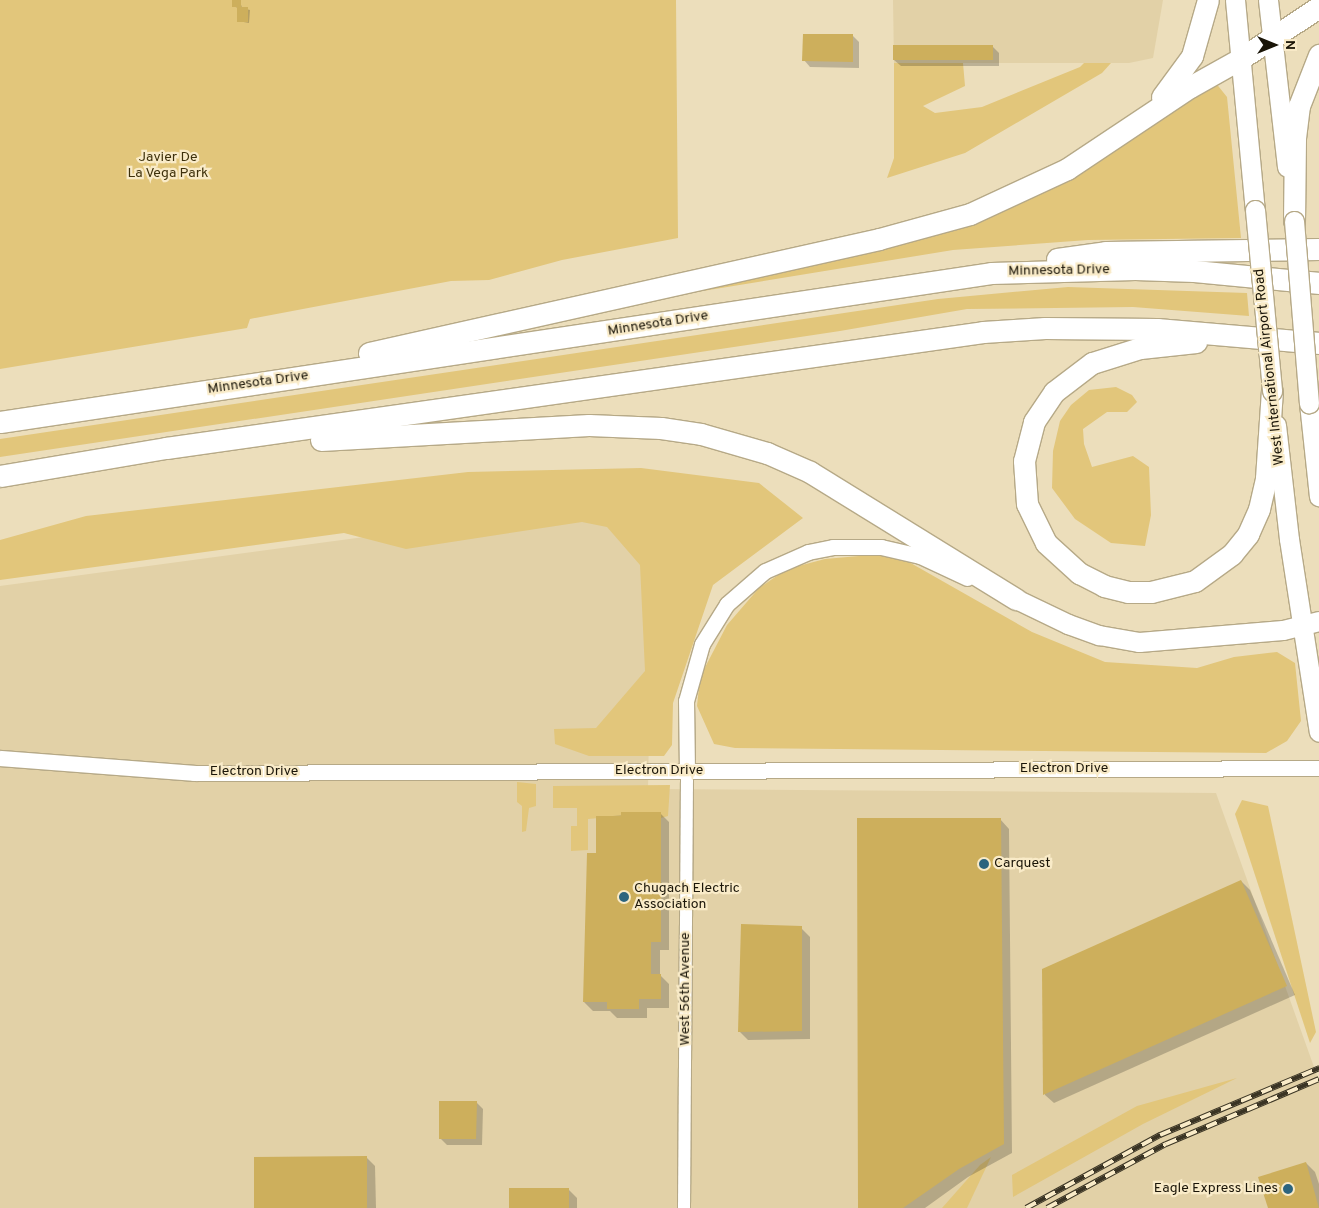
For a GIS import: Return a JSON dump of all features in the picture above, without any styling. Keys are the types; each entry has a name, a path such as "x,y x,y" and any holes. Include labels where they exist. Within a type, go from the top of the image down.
{"highway":[{"path":"1130,126 1168,92 1180,76 1198,40 1208,0"},
{"path":"151,399 435,340 923,228 970,214 1017,195 1067,169 1190,86 1240,59 1319,7"},
{"path":"1294,221 1295,138 1299,106 1319,55"},
{"path":"1013,271 1056,260 1106,252 1319,249"},
{"name":"Minnesota Drive","path":"0,422 1013,271 1194,271 1319,283"},
{"path":"0,476 166,448 983,332 1118,328 1319,343"},
{"path":"1257,337 1140,348 1116,353 1073,375 1043,406 1027,440 1024,483 1036,526 1062,561 1104,586 1151,592 1195,581 1232,554 1248,534 1258,509 1266,478 1272,391"},
{"path":"166,448 589,425 661,428 700,434 767,453 810,472 1016,599"}],"main road":[{"name":"West International Airport Road","path":"1235,0 1272,391 1310,624 1319,732"},
{"path":"1268,0 1294,221 1309,404 1319,496"},
{"path":"1016,599 1076,627 1138,642 1183,641 1310,624"}],"street":[{"path":"687,771 686,701 702,644 727,604 765,571 808,552 833,547 881,546 920,556 1016,599"},
{"name":"Electron Drive","path":"0,758 194,773 1319,768"},
{"name":"West 56th Avenue","path":"684,1208 687,771"}],"shaded area":[{"path":"893,0 1163,0 1153,58 1129,63 894,63"},
{"path":"595,506 647,552 650,674 648,789 1216,793 1319,1081 1319,1208 0,1208 0,586"}],"green space":[{"name":"Javier De La Vega Park","path":"0,0 676,0 678,238 562,260 489,280 451,281 250,319 247,328 0,369"},
{"path":"894,63 963,63 965,86 923,106 935,113 982,107 1080,67 1084,63 1111,63 1102,73 965,153 887,178 894,158"},
{"path":"1215,82 1227,97 1241,238 1088,240 953,250 623,304 952,225"},
{"path":"1068,287 1247,293 1249,316 1133,307 967,309 840,331 0,457 0,439 938,299"},
{"path":"1116,387 1132,395 1137,402 1127,412 1107,412 1083,429 1084,444 1092,467 1133,456 1149,467 1151,515 1145,546 1111,543 1075,519 1052,488 1053,451 1060,421 1071,405 1089,390"},
{"path":"641,468 759,483 803,518 713,585 673,703 672,745 664,756 589,756 555,744 554,729 596,728 645,671 640,565 607,527 582,522 406,549 344,533 0,580 0,540 86,516 468,472"},
{"path":"893,553 1032,632 1105,662 1197,668 1234,657 1277,652 1295,663 1301,721 1287,741 1266,753 735,748 714,744 697,706 700,677 727,625 759,588 787,569 825,559"},
{"path":"517,782 536,784 536,806 529,808 526,831 522,832 522,806 517,802"},
{"path":"670,785 668,816 661,818 660,812 621,812 621,816 588,819 588,850 571,851 571,826 577,826 577,808 553,808 553,786"},
{"path":"1242,800 1268,806 1316,1032 1310,1043 1235,814"},
{"path":"1237,1078 1143,1124 1013,1197 1012,1175 1137,1106"},
{"path":"991,1157 967,1208 942,1208 980,1165"}],"building":[{"path":"232,0 241,0 241,7 248,7 248,22 237,22 237,7 232,7"},
{"path":"803,34 853,34 853,62 802,61"},
{"path":"893,45 993,45 993,60 893,60"},
{"name":"Chugach Electric Association","path":"621,812 661,812 661,942 651,942 651,974 661,974 661,999 639,999 639,1009 607,1009 607,1002 583,1002 587,853 596,853 596,816 621,816"},
{"path":"857,818 1001,818 1004,1144 959,1169 903,1208 858,1208"},
{"path":"1241,880 1287,986 1043,1095 1042,969"},
{"path":"741,924 802,926 802,1031 738,1032"},
{"path":"439,1101 477,1101 476,1139 439,1139"},
{"path":"367,1156 367,1208 254,1208 254,1157"},
{"name":"Eagle Express Lines","path":"1306,1162 1319,1208 1268,1208 1258,1177"},
{"path":"509,1188 569,1188 569,1208 509,1208"}],"railway":[{"path":"1026,1208 1160,1135 1319,1068"},
{"path":"1047,1208 1166,1144 1319,1079"}],"place":[{"name":"Carquest","path":"984,864"},
{"name":"Chugach Electric Association","path":"624,897"},
{"name":"Eagle Express Lines","path":"1288,1189"}]}
